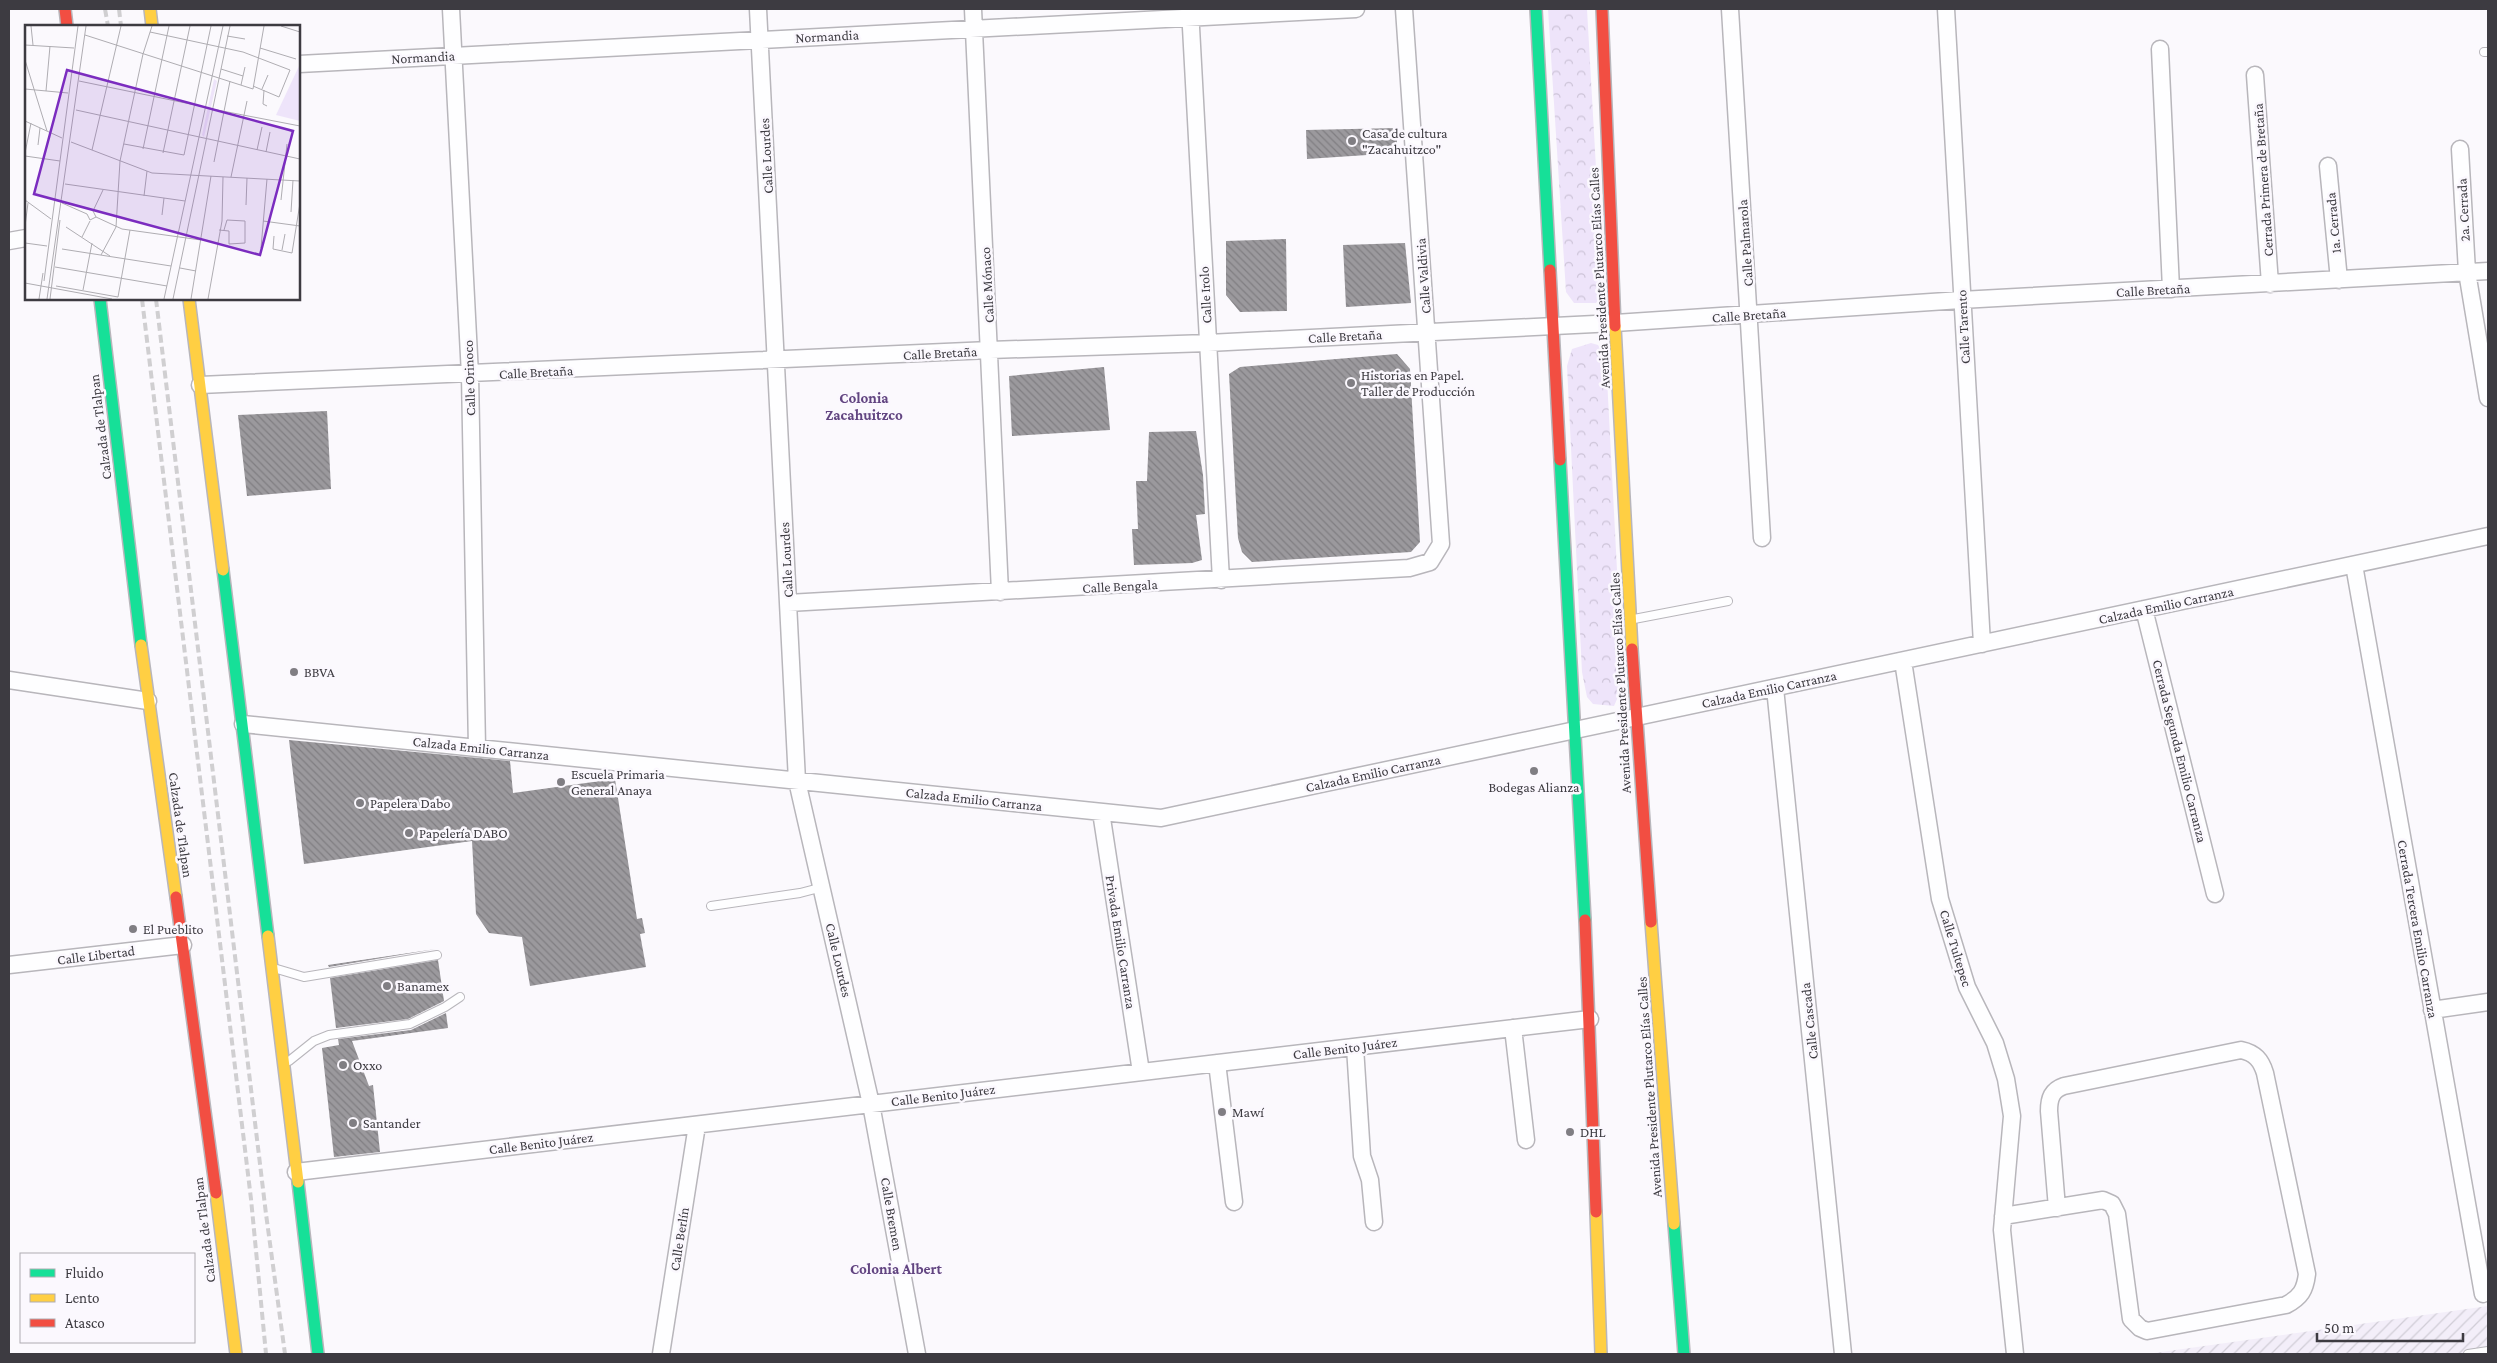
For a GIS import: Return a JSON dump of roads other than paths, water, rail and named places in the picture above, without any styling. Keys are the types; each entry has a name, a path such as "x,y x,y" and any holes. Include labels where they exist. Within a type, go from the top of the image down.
{"main road":[{"path":"65,9 67,25"},
{"path":"150,9 152,25"},
{"path":"1536,9 1590,1019 1601,1354"},
{"name":"Avenida Presidente Plutarco Elías Calles","path":"1602,9 1615,323 1636,718 1684,1354"},
{"name":"Calzada de Tlalpan","path":"100,300 148,701 183,946 236,1354"},
{"path":"189,300 243,724 318,1354"}],"street":[{"name":"Calle Orinoco","path":"452,9 470,375 477,748"},
{"name":"Calle Lourdes","path":"758,9 797,781 823,887 871,1104"},
{"name":"Calle Mónaco","path":"973,9 1000,592"},
{"name":"Normandia","path":"300,64 974,28 1191,13 1356,9"},
{"name":"Calle Valdivia","path":"1404,9 1441,544"},
{"name":"Calle Palmarola","path":"1730,9 1762,538"},
{"name":"Calle Tarento","path":"1946,9 1982,644"},
{"name":"Calle Irolo","path":"1191,13 1221,580"},
{"path":"2160,49 2171,289"},
{"name":"Cerrada Primera de Bretaña","path":"2255,75 2270,284"},
{"name":"2a. Cerrada","path":"2460,149 2466,272 2488,398"},
{"name":"1a. Cerrada","path":"2328,166 2339,280"},
{"path":"9,241 25,238"},
{"name":"Calle Bretaña","path":"200,385 470,375 990,350 1208,343 1615,323 1961,300 2488,271"},
{"name":"Calzada Emilio Carranza","path":"243,724 1161,818 2488,536"},
{"name":"Calle Bengala","path":"788,603 1409,568 1430,562 1441,544"},
{"name":"Cerrada Tercera Emilio Carranza","path":"2354,565 2483,1294"},
{"name":"Cerrada Segunda Emilio Carranza","path":"2144,609 2215,894"},
{"name":"Calle Tultepec","path":"1903,661 1940,899 1967,987 1995,1044 2006,1079 2012,1116 2002,1223 2016,1354"},
{"path":"9,680 148,701"},
{"name":"Calle Cascada","path":"1775,688 1843,1354"},
{"name":"Privada Emilio Carranza","path":"1101,812 1141,1072"},
{"name":"Calle Libertad","path":"9,965 183,946"},
{"path":"2432,1010 2488,1002"},
{"name":"Calle Benito Juárez","path":"296,1172 1590,1019"},
{"path":"1513,1028 1526,1140"},
{"path":"1354,1047 1362,1156 1370,1180 1374,1222"},
{"path":"2002,1223 2057,1208 2103,1200 2112,1204 2117,1214 2131,1319 2140,1328 2154,1330 2286,1305 2298,1298 2305,1287 2307,1274 2264,1073 2258,1059 2248,1052 2241,1050 2064,1086 2054,1092 2049,1111 2057,1208"},
{"path":"1217,1063 1234,1202"},
{"name":"Calle Bremen","path":"871,1104 917,1354"},
{"name":"Calle Berlín","path":"661,1354 696,1125"}],"lane":[{"path":"1632,619 1728,601"},
{"path":"711,906 800,893 823,887"},
{"path":"271,967 304,977 437,955"},
{"path":"283,1066 314,1041 329,1035 410,1024 445,1007 460,997"},
{"path":"2468,1354 2488,1352"}],"railway":[{"path":"105,9 108,25"},
{"path":"119,9 121,25"},
{"path":"142,300 251,1199 266,1354"},
{"path":"156,300 266,1214 285,1354"}],"place":[{"name":"Casa de cultura \"Zacahuitzco\"","path":"1352,141"},
{"name":"Historias en Papel. Taller de Producción","path":"1351,383"},
{"name":"BBVA","path":"294,672"},
{"name":"Bodegas Alianza","path":"1534,771"},
{"name":"Escuela Primaria General Anaya","path":"561,782"},
{"name":"Papelera Dabo","path":"360,803"},
{"name":"Papelería DABO","path":"409,833"},
{"name":"El Pueblito","path":"133,929"},
{"name":"Banamex","path":"387,986"},
{"name":"Oxxo","path":"343,1065"},
{"name":"Mawí","path":"1222,1112"},
{"name":"Santander","path":"353,1123"},
{"name":"DHL","path":"1570,1132"}],"district":[{"name":"Colonia Zacahuitzco","path":"864,406"},
{"name":"Colonia Albert","path":"896,1269"}]}
